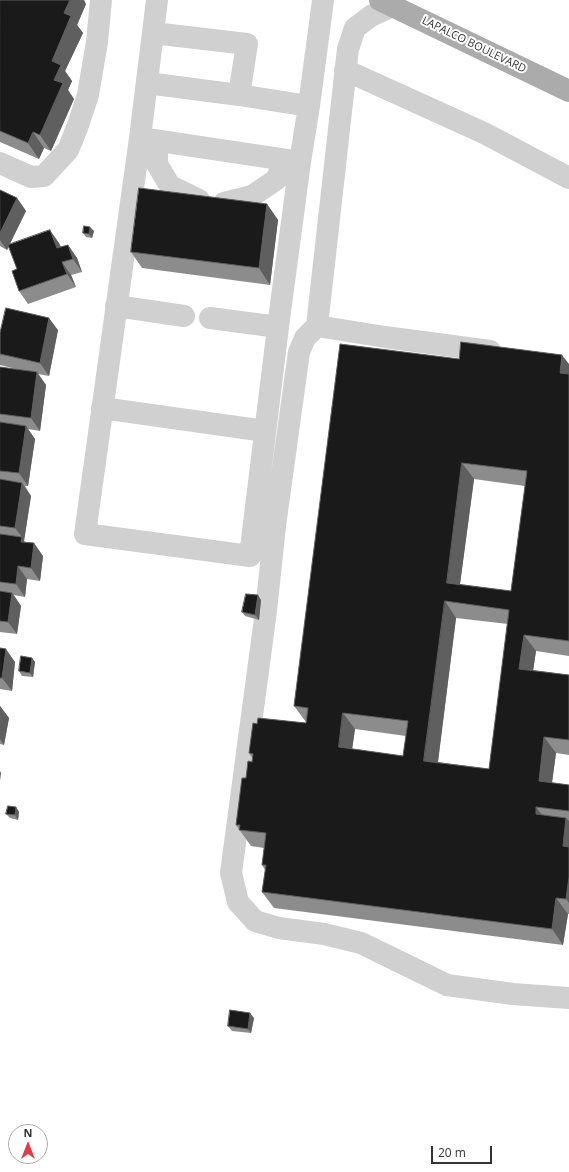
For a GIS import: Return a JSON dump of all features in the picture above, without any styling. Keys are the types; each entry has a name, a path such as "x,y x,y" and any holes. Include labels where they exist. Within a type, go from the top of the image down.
{"main road":[{"name":"LAPALCO BOULEVARD","path":"386,3 569,91"}],"street":[{"path":"0,163 31,177 44,176 68,150 88,94 97,42 101,0"},
{"path":"157,0 147,83 149,140 116,306 85,534 250,556 278,327 292,161 309,106 322,0"},
{"path":"386,3 355,28 348,49 317,326 305,338 299,352 275,526 266,611 231,874 238,902 255,921 279,928 324,934 361,943 447,985 513,994 569,998"},
{"path":"153,33 247,44 238,94"},
{"path":"345,70 484,133 569,178"},
{"path":"147,83 238,94 309,106"},
{"path":"149,140 292,161"},
{"path":"149,140 157,164 170,186 199,200"},
{"path":"224,203 252,196 277,180 292,161"},
{"path":"116,306 184,316"},
{"path":"210,318 278,327"},
{"path":"317,326 384,337 507,353"},
{"path":"102,408 265,431"}],"building":[{"path":"0,0 70,0 64,13 71,16 52,61 61,65 54,80 63,83 40,135 33,132 28,143 0,131"},
{"path":"139,188 267,204 259,268 131,252"},
{"path":"0,190 17,198 0,233"},
{"path":"84,226 90,227 89,234 83,233"},
{"path":"50,230 57,248 68,245 73,259 62,262 67,274 19,291 12,271 17,269 8,245"},
{"path":"6,308 49,318 40,363 0,354 0,333"},
{"path":"461,342 562,355 560,373 569,374 569,641 524,635 519,669 569,675 569,740 544,737 539,781 569,785 569,811 536,807 536,814 566,818 563,846 569,847 569,877 566,899 556,898 552,929 262,892 266,865 262,865 266,833 239,830 240,825 236,825 242,778 246,778 248,761 252,762 253,754 249,753 253,723 257,724 258,718 306,723 308,708 294,706 340,344 459,359","holes":["462,463 527,471 511,591 447,583","445,601 509,610 489,769 424,761","343,713 408,721 403,756 339,747"]},
{"path":"0,367 37,372 31,418 0,414"},
{"path":"0,422 26,426 19,473 0,471"},
{"path":"0,479 22,483 15,528 0,526"},
{"path":"0,534 22,537 21,542 34,543 31,568 18,566 16,584 0,582"},
{"path":"0,591 12,593 8,622 0,621"},
{"path":"246,594 258,595 255,615 242,612"},
{"path":"0,648 6,649 2,678 0,678"},
{"path":"21,656 32,658 30,673 19,671"},
{"path":"8,806 16,807 15,815 6,814"},
{"path":"230,1010 250,1013 248,1029 228,1026"}]}
